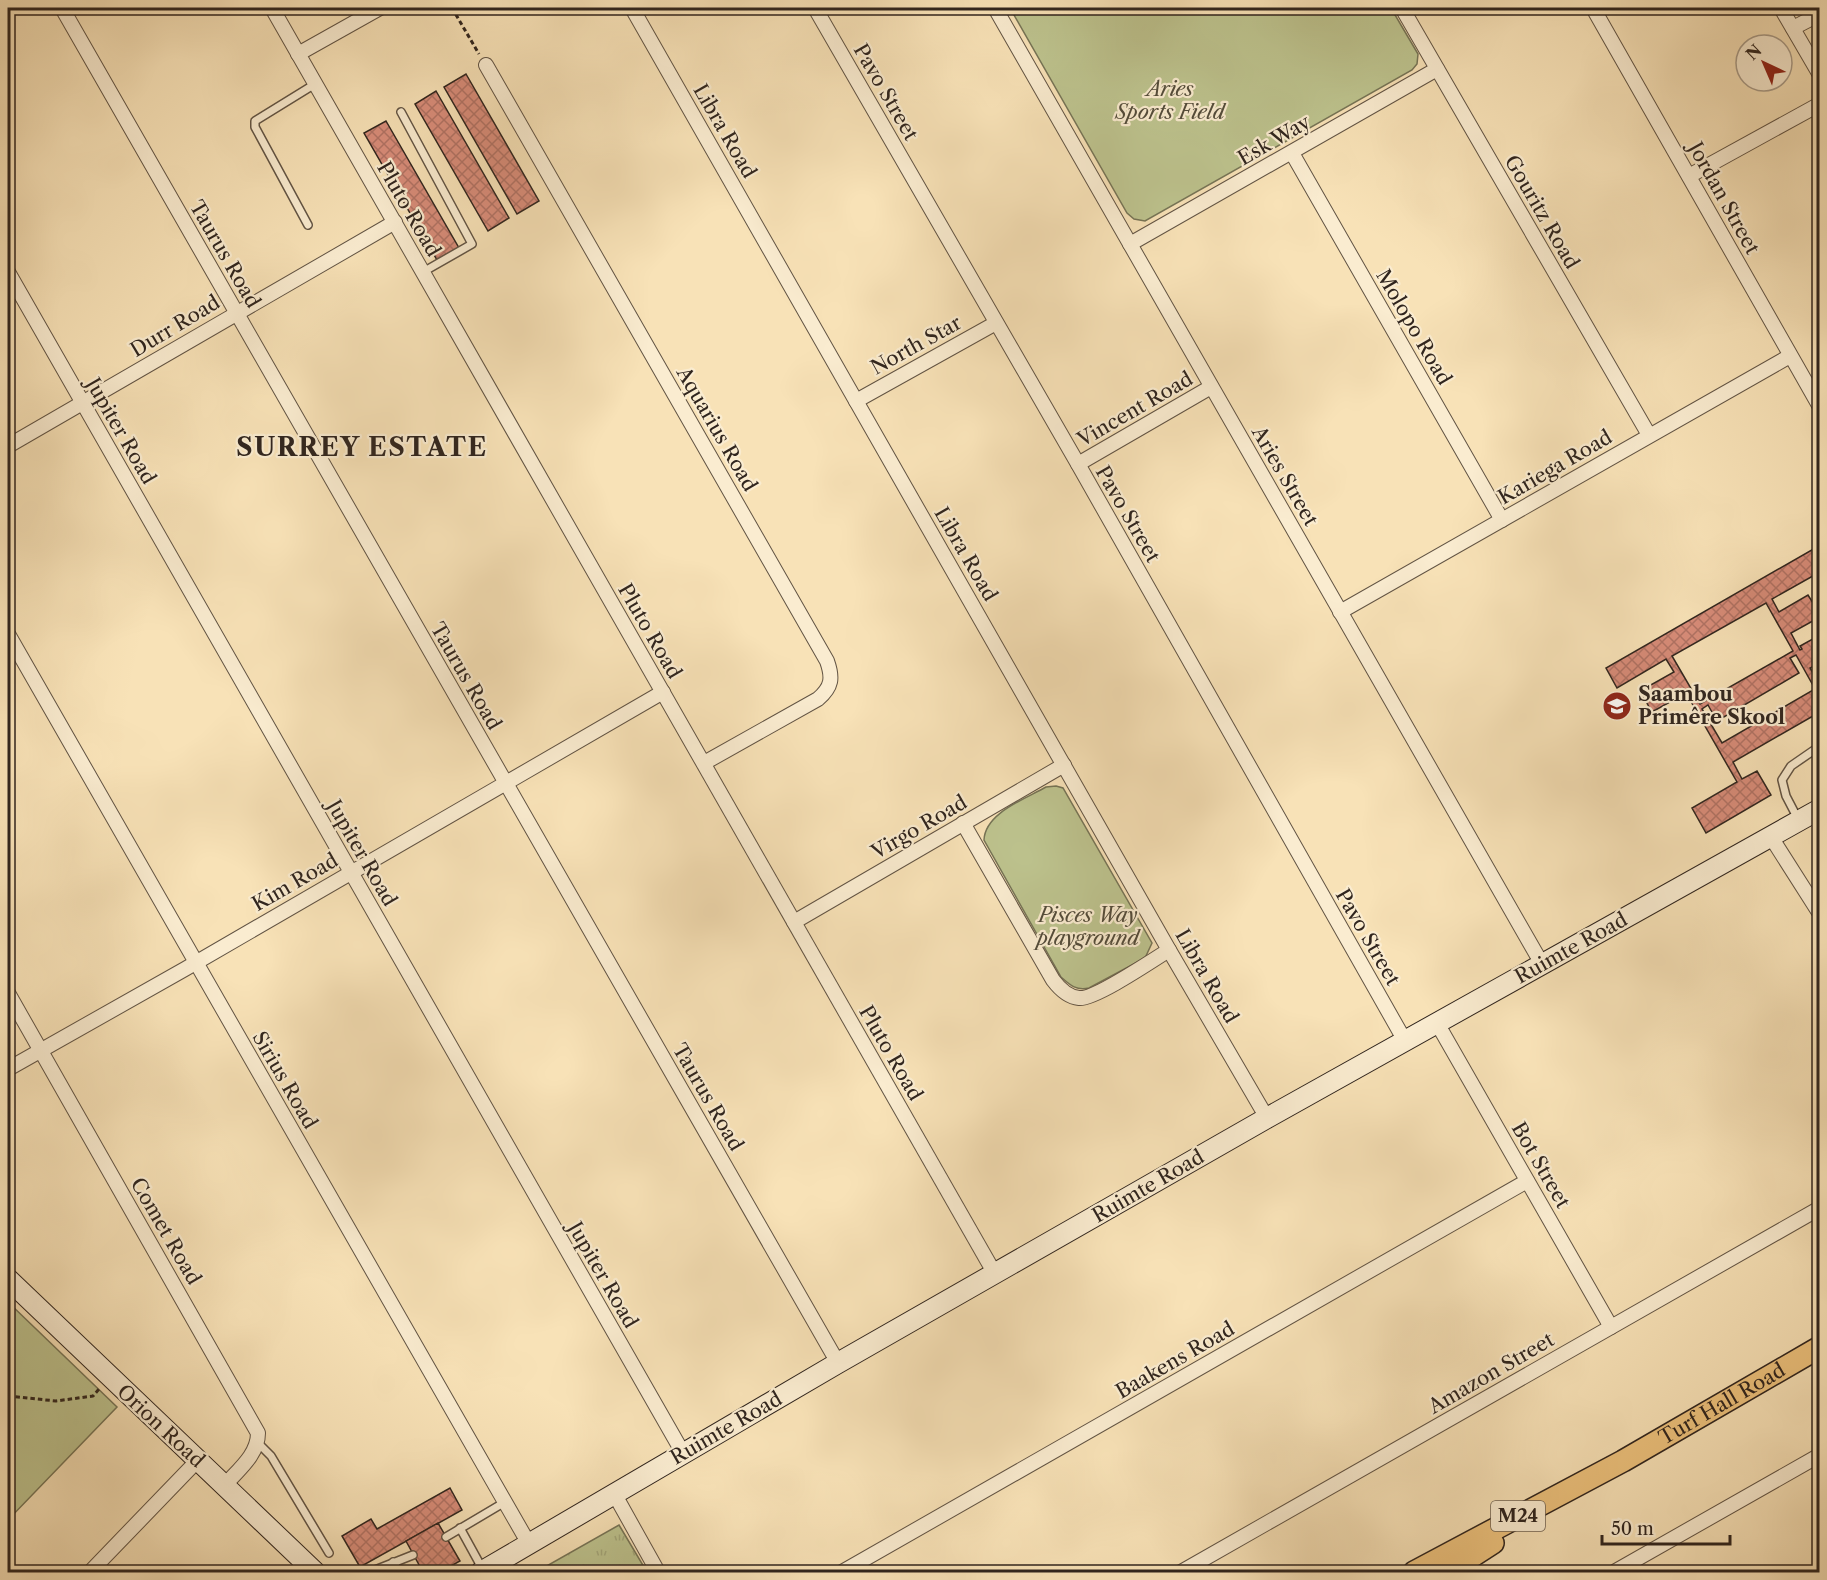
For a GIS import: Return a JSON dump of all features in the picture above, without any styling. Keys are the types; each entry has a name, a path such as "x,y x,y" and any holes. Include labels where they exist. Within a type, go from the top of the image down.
{"main road":[{"name":"Turf Hall Road","path":"1414,1572 1623,1461 1820,1347"},
{"name":"Turf Hall Road","path":"1448,1572 1623,1461"}],"street":[{"name":"Taurus Road","path":"62,8 838,1363"},
{"name":"Pluto Road","path":"272,8 995,1274"},
{"path":"298,54 380,8"},
{"name":"Libra Road","path":"632,8 1267,1118"},
{"name":"Pavo Street","path":"815,8 1078,464 1405,1041"},
{"name":"Aries Street","path":"995,8 1542,964"},
{"name":"Gouritz Road","path":"1402,8 1649,435"},
{"name":"Jordan Street","path":"1593,8 1820,407"},
{"path":"1781,8 1820,75"},
{"path":"1793,28 1820,14"},
{"name":"Aquarius Road","path":"486,65 827,661 831,672 831,683 818,699 704,763"},
{"name":"Esk Way","path":"1130,244 1437,69"},
{"path":"1689,176 1820,104"},
{"name":"Molopo Road","path":"1292,153 1502,520"},
{"name":"Durr Road","path":"8,446 394,222"},
{"name":"Jupiter Road","path":"8,272 683,1453"},
{"name":"North Star","path":"856,402 996,323"},
{"name":"Kariega Road","path":"1340,612 1790,356"},
{"name":"Vincent Road","path":"1078,464 1211,387"},
{"name":"Sirius Road","path":"8,634 529,1545"},
{"name":"Kim Road","path":"8,1069 663,692"},
{"name":"Virgo Road","path":"794,922 1064,765"},
{"name":"Ruimte Road","path":"482,1572 838,1363 1267,1118 1820,810"},
{"path":"963,823 1053,980 1065,992 1079,998 1095,994 1169,950"},
{"path":"1771,837 1820,914"},
{"name":"Comet Road","path":"8,993 251,1419 258,1433 258,1443"},
{"name":"Bot Street","path":"1437,1023 1611,1327"},
{"name":"Baakens Road","path":"842,1572 1527,1181"},
{"name":"Amazon Street","path":"1181,1572 1820,1208"},
{"name":"Orion Road","path":"8,1280 315,1572"},
{"path":"224,1486 254,1452 258,1443"},
{"path":"1614,1572 1820,1455"},
{"path":"90,1572 198,1461"},
{"path":"615,1495 658,1572"},
{"path":"8,1569 11,1572"}],"lane":[{"path":"308,225 255,128 255,121 315,84"},
{"path":"401,112 472,244 423,272"},
{"path":"1799,821 1786,796 1782,780 1791,766 1820,746"},
{"path":"258,1443 271,1456 329,1553"},
{"path":"446,1537 505,1502"},
{"path":"460,1528 482,1572"},
{"path":"370,1572 413,1555"},
{"path":"393,1562 400,1572"}],"path":[{"path":"452,8 486,65"},
{"path":"8,1396 56,1401 93,1396 101,1388"}],"green space":[{"name":"Aries Sports Field","path":"1010,8 1391,8 1418,54 1417,64 1412,70 1145,221 1134,219 1127,213"},
{"name":"Pisces Way playground","path":"1046,787 1063,788 1152,943 1145,958 1084,989 1074,987 1061,977 984,840 991,822 1008,808"},
{"path":"8,1302 117,1407 8,1520"},
{"path":"619,1525 647,1572 536,1572"}],"building":[{"path":"466,74 539,201 517,214 444,87"},
{"path":"436,91 509,218 488,231 415,104"},
{"path":"386,121 459,248 437,260 364,133"},
{"path":"1817,547 1820,551 1820,572 1772,599 1779,612 1808,595 1820,614 1820,617 1791,633 1800,650 1802,649 1800,646 1820,635 1820,663 1810,668 1820,684 1820,712 1733,762 1742,779 1757,771 1771,795 1706,833 1692,808 1737,782 1686,693 1652,712 1640,691 1674,672 1666,659 1617,688 1606,668","holes":["1766,603 1793,651 1700,704 1672,656","1796,655 1815,689 1722,743 1702,709 1708,705 1717,721 1799,673 1790,658"]},
{"path":"450,1488 462,1510 360,1567 342,1536 371,1519 377,1529"},
{"path":"438,1523 460,1561 440,1572 423,1572 406,1541"}],"place":[{"name":"Saambou Primêre Skool","path":"1617,706"}],"district":[{"name":"SURREY ESTATE","path":"362,447"}]}
